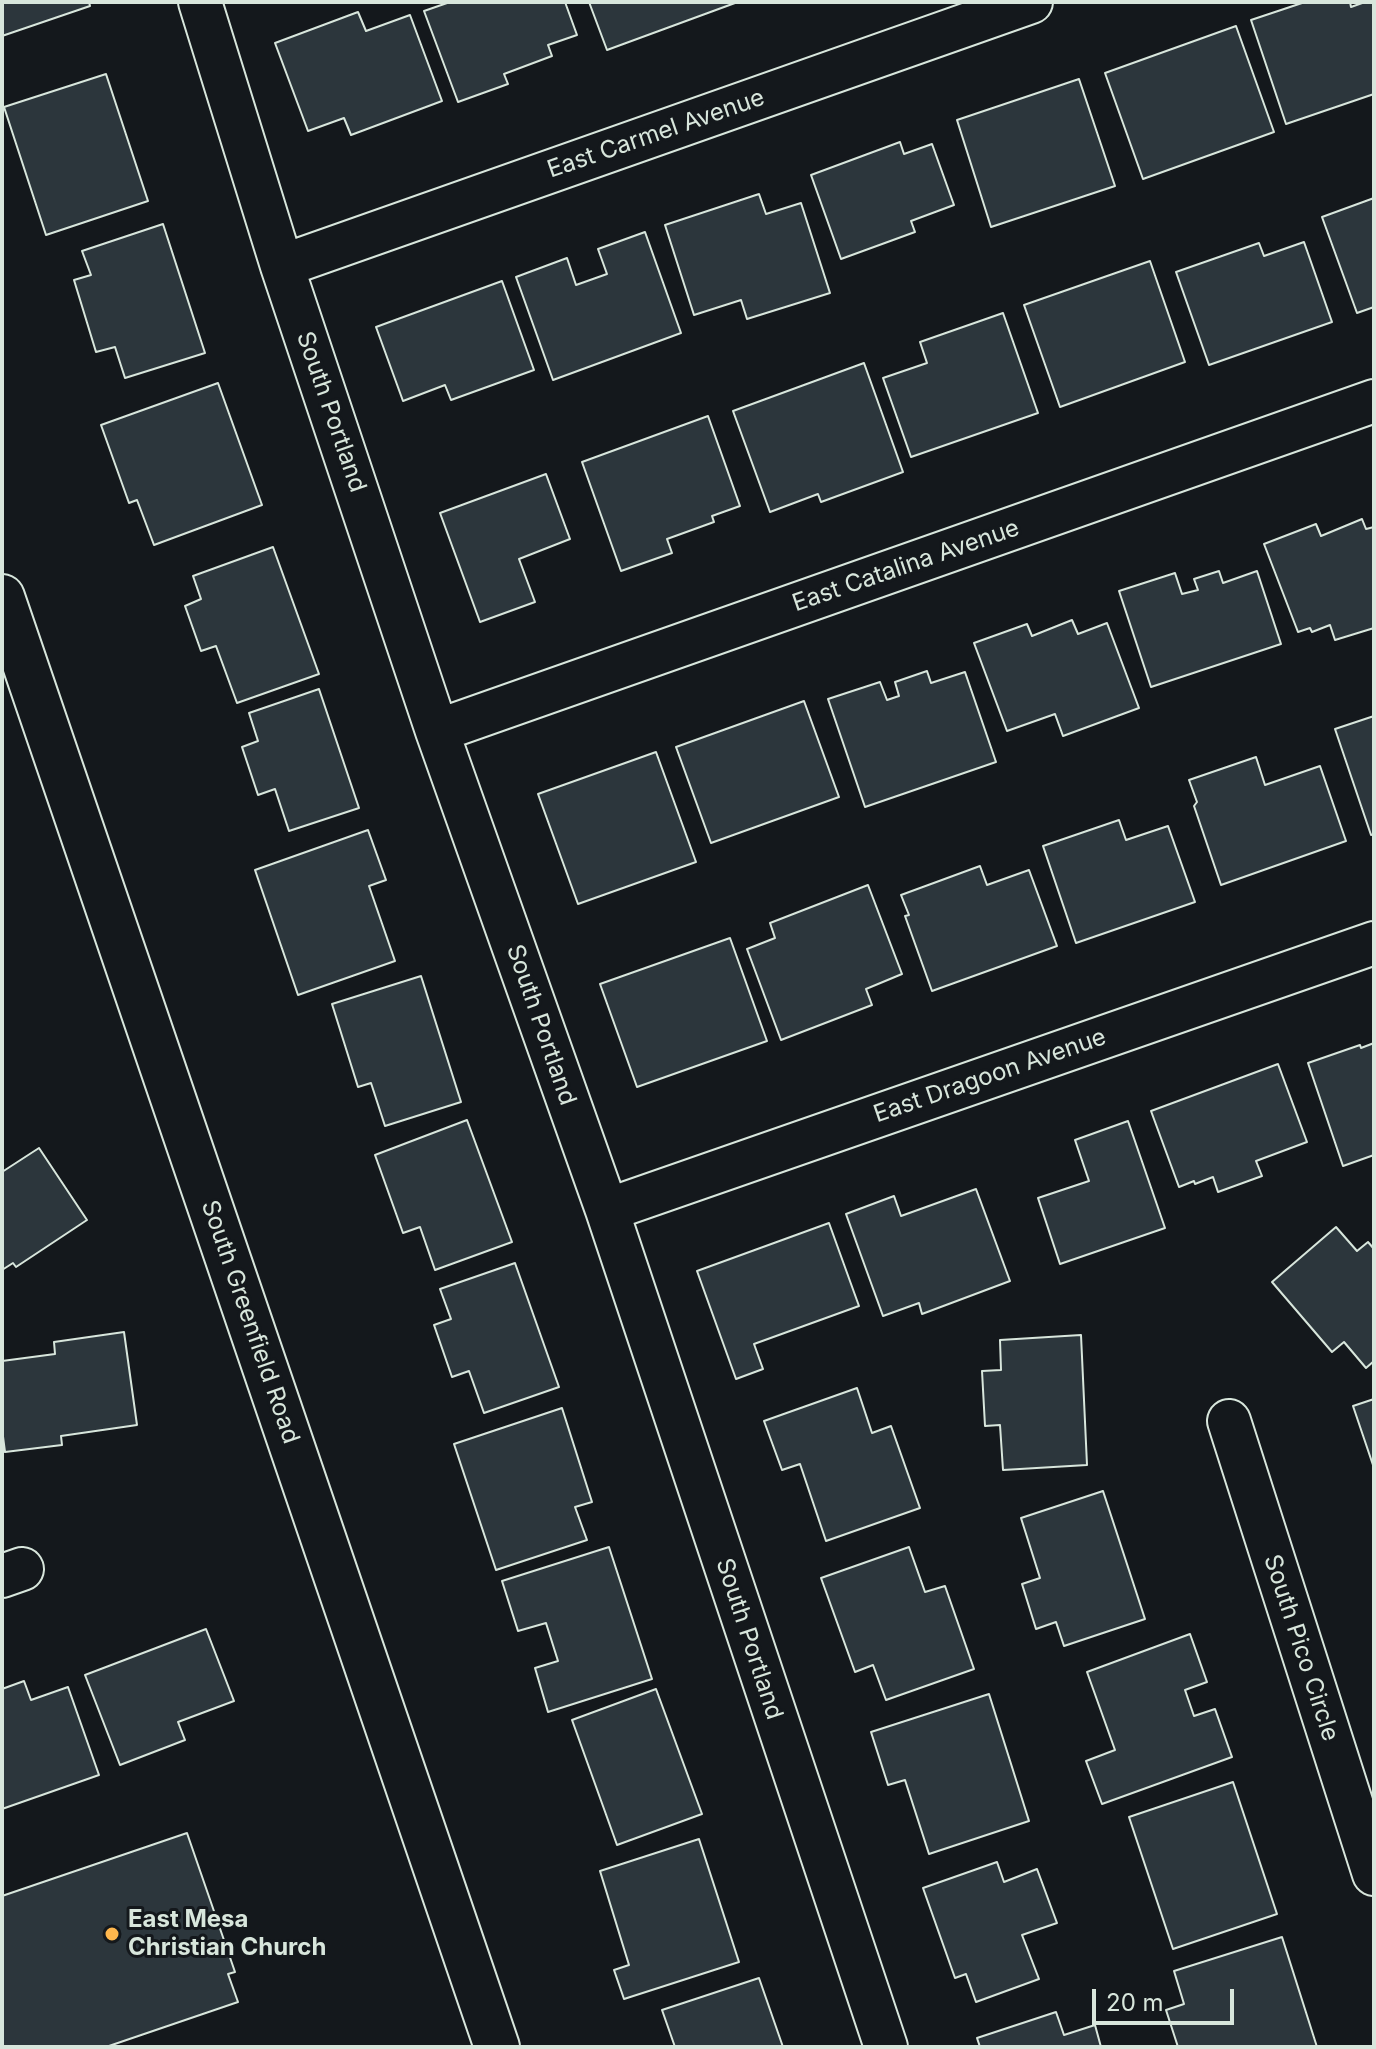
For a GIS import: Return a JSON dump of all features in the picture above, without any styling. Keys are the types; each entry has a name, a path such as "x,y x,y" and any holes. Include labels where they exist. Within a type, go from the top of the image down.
{"main road":[{"name":"South Greenfield Road","path":"2,597 497,2047"}],"street":[{"name":"South Portland","path":"200,2 282,266 437,731 607,1210 886,2047"},
{"name":"East Carmel Avenue","path":"282,266 1031,2"},
{"name":"East Catalina Avenue","path":"437,731 1374,401"},
{"name":"East Dragoon Avenue","path":"607,1210 1374,943"},
{"name":"South Pico Circle","path":"1229,1421 1374,1874"}],"building":[{"path":"2,2 89,2 90,6 2,36"},
{"path":"450,2 565,2 577,35 548,45 552,56 504,74 508,84 458,102 424,11"},
{"path":"589,2 734,2 735,3 607,50"},
{"path":"1305,2 1350,2 1351,7 1374,2 1374,94 1286,124 1251,20"},
{"path":"358,12 366,31 410,15 442,101 351,135 344,118 308,131 275,43"},
{"path":"1236,26 1274,132 1143,179 1105,73"},
{"path":"106,74 148,201 46,235 4,107"},
{"path":"1079,79 1115,186 991,227 957,120"},
{"path":"900,142 904,154 932,144 954,205 911,221 915,232 841,259 811,175"},
{"path":"759,194 766,214 801,203 830,293 747,319 741,300 694,315 665,225"},
{"path":"1374,198 1374,307 1357,313 1322,217"},
{"path":"163,224 205,353 125,378 115,347 96,352 74,280 91,275 82,251"},
{"path":"645,232 681,333 553,380 516,277 567,258 576,285 607,274 598,249"},
{"path":"1304,242 1332,322 1209,365 1176,272 1259,243 1264,256"},
{"path":"1150,261 1185,362 1060,407 1024,305"},
{"path":"502,281 534,370 451,400 445,385 403,401 376,327"},
{"path":"1003,313 1038,413 911,457 883,378 927,363 920,342"},
{"path":"864,363 903,472 821,502 818,494 770,512 733,411"},
{"path":"218,383 262,505 154,545 137,500 129,503 101,425"},
{"path":"708,416 740,506 712,516 714,522 667,539 672,553 621,571 582,462"},
{"path":"546,474 570,539 519,559 535,602 480,622 440,513"},
{"path":"1362,519 1366,529 1374,527 1374,628 1335,640 1330,625 1312,632 1310,628 1298,632 1264,544 1316,524 1321,536"},
{"path":"273,547 319,674 237,703 216,646 201,651 185,606 201,599 193,576"},
{"path":"1219,571 1223,583 1257,571 1281,644 1151,687 1119,591 1175,573 1182,594 1198,590 1194,579"},
{"path":"1072,620 1078,634 1107,623 1139,708 1063,736 1055,714 1007,731 974,643 1027,624 1032,636"},
{"path":"927,671 931,683 965,672 996,762 865,807 828,699 880,682 887,700 899,696 895,682"},
{"path":"319,689 359,808 289,831 275,789 258,795 242,747 258,741 249,713"},
{"path":"804,701 839,797 711,843 676,747"},
{"path":"1374,716 1374,834 1371,835 1335,729"},
{"path":"656,752 696,862 578,904 538,794"},
{"path":"1256,757 1265,785 1320,766 1346,841 1221,885 1194,806 1197,802 1189,780"},
{"path":"1119,820 1126,840 1168,826 1195,902 1076,943 1043,846"},
{"path":"368,830 386,880 369,886 395,961 298,995 255,870"},
{"path":"980,866 987,885 1029,870 1057,946 932,991 905,916 909,915 901,895"},
{"path":"868,885 902,974 866,989 872,1005 781,1040 747,949 775,938 770,923"},
{"path":"730,938 767,1041 637,1087 600,984"},
{"path":"421,976 461,1102 385,1126 371,1083 358,1087 332,1004"},
{"path":"1374,1043 1374,1155 1343,1166 1308,1063"},
{"path":"1278,1064 1307,1142 1256,1161 1262,1176 1218,1192 1213,1177 1179,1187 1151,1111"},
{"path":"467,1120 512,1242 435,1270 420,1227 403,1233 375,1155"},
{"path":"1128,1121 1165,1228 1060,1264 1038,1198 1089,1181 1075,1140"},
{"path":"39,1148 87,1220 16,1267 13,1263 2,1270 2,1172"},
{"path":"976,1189 1010,1281 922,1314 919,1303 883,1316 846,1214 894,1196 901,1216"},
{"path":"829,1223 859,1306 754,1344 763,1369 736,1379 697,1271"},
{"path":"1336,1227 1357,1251 1368,1242 1374,1249 1374,1361 1366,1368 1344,1342 1332,1352 1272,1282"},
{"path":"515,1263 559,1387 484,1413 469,1371 452,1377 434,1325 451,1319 440,1289"},
{"path":"124,1332 137,1425 61,1436 62,1445 5,1452 2,1361 55,1354 54,1342"},
{"path":"1081,1335 1087,1465 1003,1470 1000,1425 985,1426 982,1371 1001,1370 1000,1340"},
{"path":"857,1388 872,1433 891,1426 920,1508 826,1541 800,1464 782,1470 764,1421"},
{"path":"1374,1399 1374,1468 1353,1406"},
{"path":"562,1408 592,1502 575,1507 587,1540 496,1570 454,1444"},
{"path":"1103,1491 1145,1619 1064,1646 1056,1622 1036,1629 1022,1584 1040,1578 1021,1518"},
{"path":"609,1547 652,1679 548,1712 535,1668 558,1661 546,1623 518,1631 502,1581"},
{"path":"909,1547 925,1592 945,1586 974,1669 886,1700 873,1665 855,1672 821,1578"},
{"path":"206,1629 234,1701 178,1722 185,1740 120,1765 85,1675"},
{"path":"1190,1634 1207,1682 1185,1690 1194,1716 1215,1709 1232,1757 1102,1804 1086,1761 1115,1750 1087,1672"},
{"path":"24,1681 31,1700 68,1687 99,1775 2,1809 2,1689"},
{"path":"656,1689 702,1814 617,1845 572,1720"},
{"path":"989,1694 1029,1821 929,1854 905,1780 888,1785 871,1732"},
{"path":"1233,1782 1277,1914 1173,1949 1129,1817"},
{"name":"East Mesa Christian Church","path":"187,1833 235,1972 228,1974 238,2002 106,2047 2,2047 2,1896"},
{"path":"699,1839 739,1962 624,1999 614,1970 629,1965 600,1871"},
{"path":"997,1862 1004,1882 1037,1869 1057,1923 1022,1935 1039,1979 976,2002 966,1974 955,1978 923,1888"},
{"path":"1282,1937 1317,2047 1178,2047 1166,2010 1184,2004 1174,1971"},
{"path":"759,1978 783,2047 675,2047 662,2010"},
{"path":"1056,2012 1064,2035 1095,2025 1101,2047 980,2047 977,2038"}],"place":[{"name":"East Mesa Christian Church","path":"112,1934"}]}
